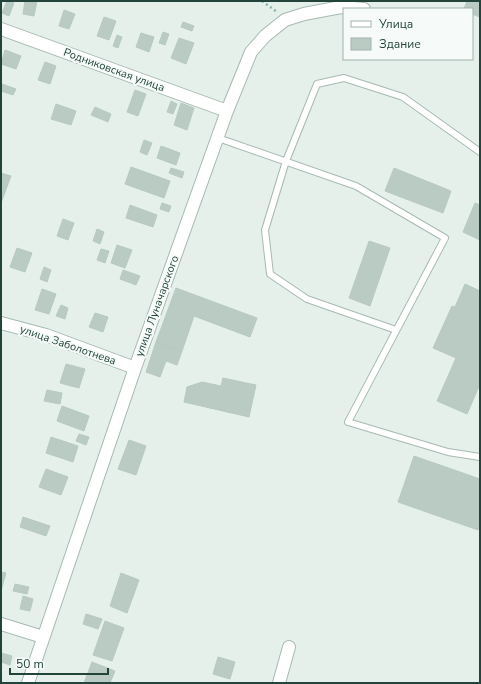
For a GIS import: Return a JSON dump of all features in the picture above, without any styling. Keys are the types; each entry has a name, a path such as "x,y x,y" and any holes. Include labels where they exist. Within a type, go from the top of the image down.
{"street":[{"name":"улица Луначарского","path":"28,683 135,368 227,111 251,52 265,36 285,20 304,14 341,7 352,8"},
{"name":"Родниковская улица","path":"1,29 227,111"},
{"name":"улица Заболотнева","path":"1,323 46,335 135,368"},
{"path":"1,624 43,638"},
{"path":"279,683 289,647"}],"lane":[{"path":"396,330 307,299 270,274 265,230 286,161 318,84 344,78 403,97 480,152"},
{"path":"218,138 356,186 445,238 348,422 448,452 480,457"}],"path":[{"path":"262,1 285,20"}],"building":[{"path":"7,1 14,3 9,16 2,13"},
{"path":"25,1 37,1 34,16 23,14"},
{"path":"467,1 480,1 480,17 473,14 473,8 464,8"},
{"path":"64,10 75,14 69,29 59,26"},
{"path":"104,17 116,21 109,40 97,36"},
{"path":"183,22 194,26 192,31 181,27"},
{"path":"163,32 169,34 165,45 159,43"},
{"path":"141,33 154,37 149,52 136,47"},
{"path":"117,35 122,37 118,48 113,46"},
{"path":"179,38 194,43 186,64 171,58"},
{"path":"5,50 21,56 16,69 1,64"},
{"path":"45,62 56,66 50,84 38,80"},
{"path":"2,84 16,89 13,95 1,91"},
{"path":"135,90 146,94 138,116 127,112"},
{"path":"171,101 177,104 173,114 167,112"},
{"path":"181,103 194,108 187,130 174,125"},
{"path":"56,104 76,111 71,125 51,119"},
{"path":"95,107 111,114 108,122 91,115"},
{"path":"144,140 152,143 147,155 140,152"},
{"path":"161,146 180,153 176,165 157,158"},
{"path":"131,167 170,181 164,198 125,184"},
{"path":"171,168 184,172 182,178 169,173"},
{"path":"394,168 451,191 443,213 385,191"},
{"path":"1,173 11,176 1,203"},
{"path":"162,203 171,206 169,212 160,209"},
{"path":"475,203 480,205 480,240 463,232"},
{"path":"130,205 157,215 153,227 126,218"},
{"path":"63,219 74,223 68,240 57,236"},
{"path":"97,229 104,232 100,244 93,241"},
{"path":"369,241 390,248 370,306 349,298"},
{"path":"117,245 132,250 125,268 111,263"},
{"path":"17,248 32,253 25,272 10,267"},
{"path":"101,249 109,251 105,263 97,260"},
{"path":"44,267 51,270 47,282 40,279"},
{"path":"123,270 140,276 136,285 120,279"},
{"path":"465,284 480,291 480,384 467,414 437,401 456,358 433,348 452,306 455,307"},
{"path":"176,288 257,318 250,337 194,316 182,351 156,342"},
{"path":"42,289 56,294 49,314 35,310"},
{"path":"61,305 68,308 65,319 56,316"},
{"path":"95,313 108,317 103,332 89,327"},
{"path":"156,342 182,351 177,365 166,361 160,377 146,372"},
{"path":"66,364 85,369 79,388 60,383"},
{"path":"223,378 256,385 249,417 184,402 187,387 202,382 221,386"},
{"path":"47,390 62,393 60,404 44,401"},
{"path":"62,406 89,416 84,431 57,421"},
{"path":"79,434 89,437 86,445 76,441"},
{"path":"51,437 78,446 73,462 46,453"},
{"path":"129,440 146,446 136,475 118,469"},
{"path":"414,456 480,479 480,524 478,530 398,502"},
{"path":"46,469 68,477 61,495 39,487"},
{"path":"23,517 50,526 46,536 20,527"},
{"path":"1,572 6,573 1,591"},
{"path":"121,573 139,580 127,613 110,606"},
{"path":"15,584 29,587 27,594 13,591"},
{"path":"23,596 33,599 30,611 20,609"},
{"path":"86,614 102,619 98,629 83,624"},
{"path":"105,621 124,628 112,661 93,655"},
{"path":"1,653 12,656 10,665 1,662"},
{"path":"218,657 235,662 230,679 213,674"},
{"path":"92,662 115,671 110,683 84,683"}]}
